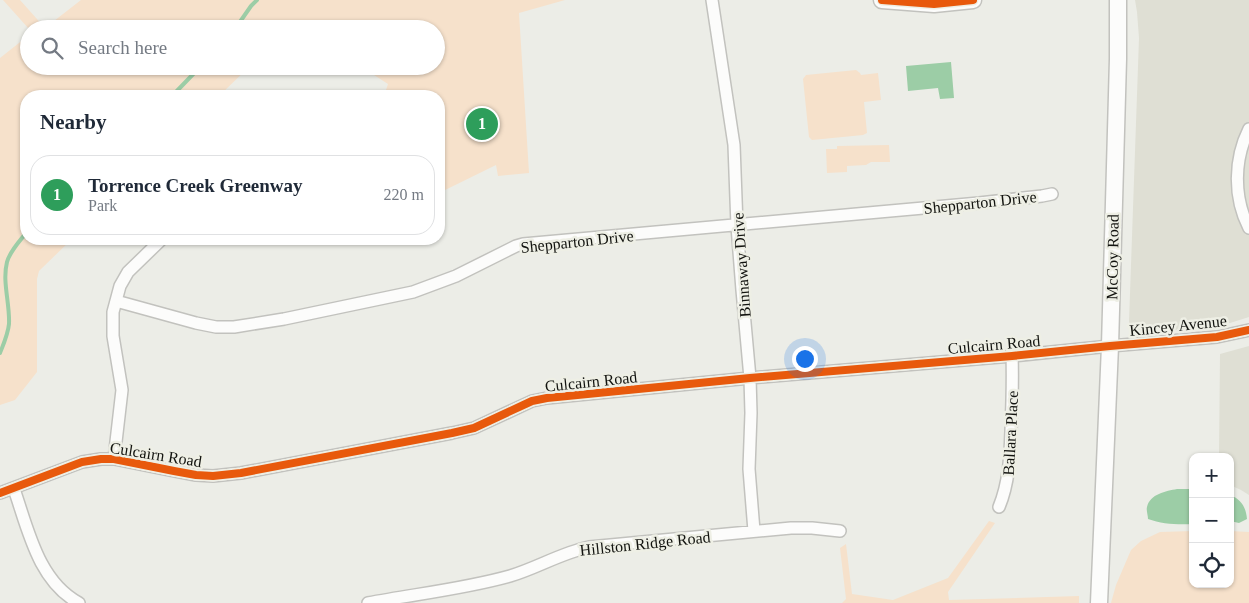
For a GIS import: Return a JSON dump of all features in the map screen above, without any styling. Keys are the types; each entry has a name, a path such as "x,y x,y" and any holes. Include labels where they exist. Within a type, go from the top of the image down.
{"main road":[{"path":"882,0 934,4 973,0"},
{"name":"McCoy Road","path":"1099,603 1110,346 1118,0"}],"street":[{"name":"Binnaway Drive","path":"712,0 734,145 744,320 750,378 749,469 754,531"},
{"path":"1249,129 1242,142 1238,160 1237,179 1239,200 1244,219 1249,228"},
{"name":"Shepparton Drive","path":"116,301 196,323 216,327 234,327 413,292 456,276 516,246 524,244 979,204 1052,194"},
{"path":"114,459 122,390 113,336 113,312 120,286 128,272 156,245"},
{"name":"Kincey Avenue","path":"1110,346 1217,337 1249,330"},
{"name":"Culcairn Road","path":"0,493 82,462 101,459 114,459 196,475 213,476 241,472 474,428 532,401 547,398 1110,346"},
{"name":"Ballara Place","path":"999,507 1008,479 1013,394 1012,356"},
{"path":"14,488 36,550 45,569 56,586 68,597 79,603"},
{"name":"Hillston Ridge Road","path":"368,603 505,577 589,546 792,528 840,531"}],"shaded area":[{"path":"3,0 20,0 38,20 21,20"},
{"path":"81,0 565,0 519,13 529,173 498,176 496,165 445,190 445,90 386,90 388,84 374,75 445,75 445,20 55,20"},
{"path":"1135,0 1249,0 1249,317 1230,323 1159,332 1133,330 1129,322 1139,38"},
{"path":"20,42 20,75 241,75 225,90 20,90 20,245 66,245 39,271 37,279 37,372 15,400 0,405 0,58"},
{"path":"951,62 954,98 940,99 938,88 908,91 906,66"},
{"path":"856,70 861,75 878,73 881,100 864,102 867,133 812,140 809,137 803,79 806,75"},
{"path":"889,145 890,162 871,162 866,165 847,166 847,172 827,173 826,149 837,149 837,146"},
{"path":"1249,346 1249,495 1234,487 1234,453 1219,453 1220,354"},
{"path":"1189,489 1189,524 1170,524 1148,519 1147,508 1151,499 1168,491"},
{"path":"1234,497 1242,504 1247,519 1239,523 1234,522"},
{"path":"989,521 995,523 948,592 949,600 1079,596 1079,603 842,603 846,599 840,548 846,544 852,594 893,600 948,578"},
{"path":"1189,531 1189,588 1234,588 1234,531 1249,532 1249,603 1111,603 1116,585 1131,550 1141,541 1160,532"}],"waterway":[{"path":"241,20 257,0"},
{"path":"178,90 192,75"},
{"path":"0,353 9,324 5,277 7,262 12,250 20,240"}],"cycle path":[{"path":"882,0 934,4 973,0"},
{"path":"0,493 82,462 101,459 114,459 196,475 213,476 241,473 474,428 532,401 547,398 750,378 1217,337 1249,330"}],"place":[{"name":"Torrence Creek Greenway","path":"482,124"}]}
